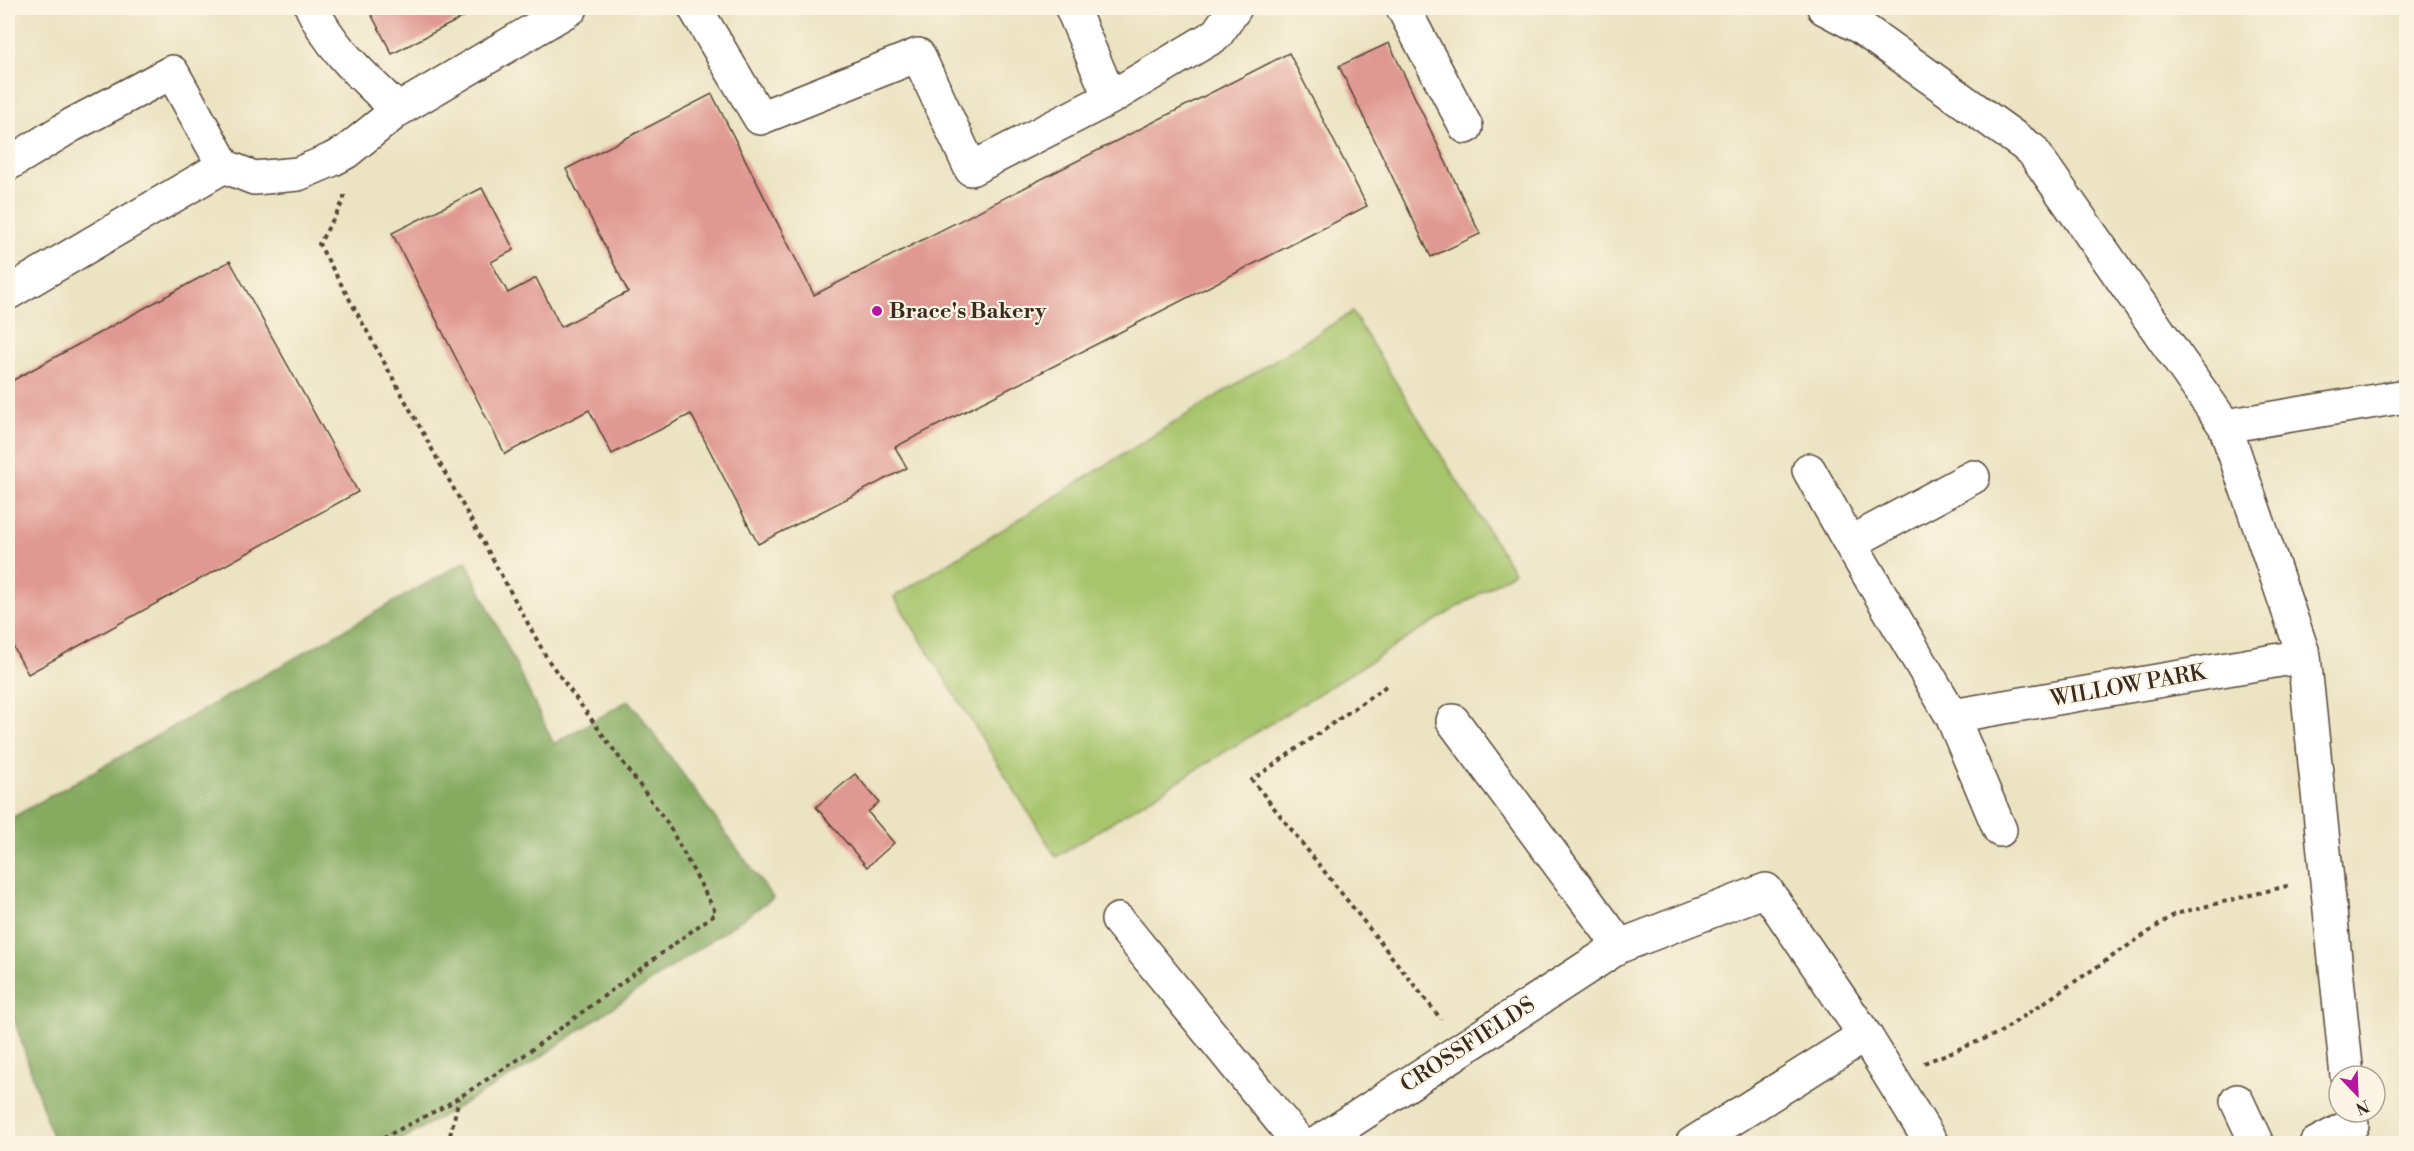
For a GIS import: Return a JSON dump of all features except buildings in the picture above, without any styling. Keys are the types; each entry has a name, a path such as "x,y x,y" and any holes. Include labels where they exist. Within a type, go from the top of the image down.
{"street":[{"path":"312,8 321,27 350,63 398,110"},
{"path":"8,164 72,125 172,72 224,166 254,178 297,174 346,153 398,110 572,8"},
{"path":"694,8 760,118 918,56 971,169 1110,98 1216,34 1235,8"},
{"path":"1071,8 1110,98"},
{"path":"1403,8 1466,127"},
{"path":"1824,8 1862,17 2032,150 2225,426 2304,656 2346,1064"},
{"path":"8,293 224,166"},
{"path":"2225,426 2406,396"},
{"path":"1809,470 1952,716 2000,830"},
{"path":"1850,543 1973,477"},
{"name":"WILLOW PARK","path":"1952,716 2304,656"},
{"path":"1453,721 1620,946"},
{"name":"CROSSFIELDS","path":"1317,1143 1620,946 1766,890 1865,1035"},
{"path":"1118,920 1300,1143"},
{"path":"1692,1143 1865,1035 1932,1143"},
{"path":"2237,1101 2257,1143"},
{"path":"2316,1143 2354,1127"}],"path":[{"path":"346,153 344,200 319,244 548,660 668,824 716,913 519,1059 459,1097 371,1143"},
{"path":"1386,686 1252,780 1464,1048"},
{"path":"1891,1077 1999,1033 2175,914 2326,876"},
{"path":"448,1143 459,1097"}],"green space":[{"path":"1352,312 1514,572 1056,857 894,597"},
{"path":"466,561 554,744 629,700 773,898 523,1069 396,1143 54,1143 8,1000 8,820"}],"place":[{"name":"Brace's Bakery","path":"877,311"}]}
